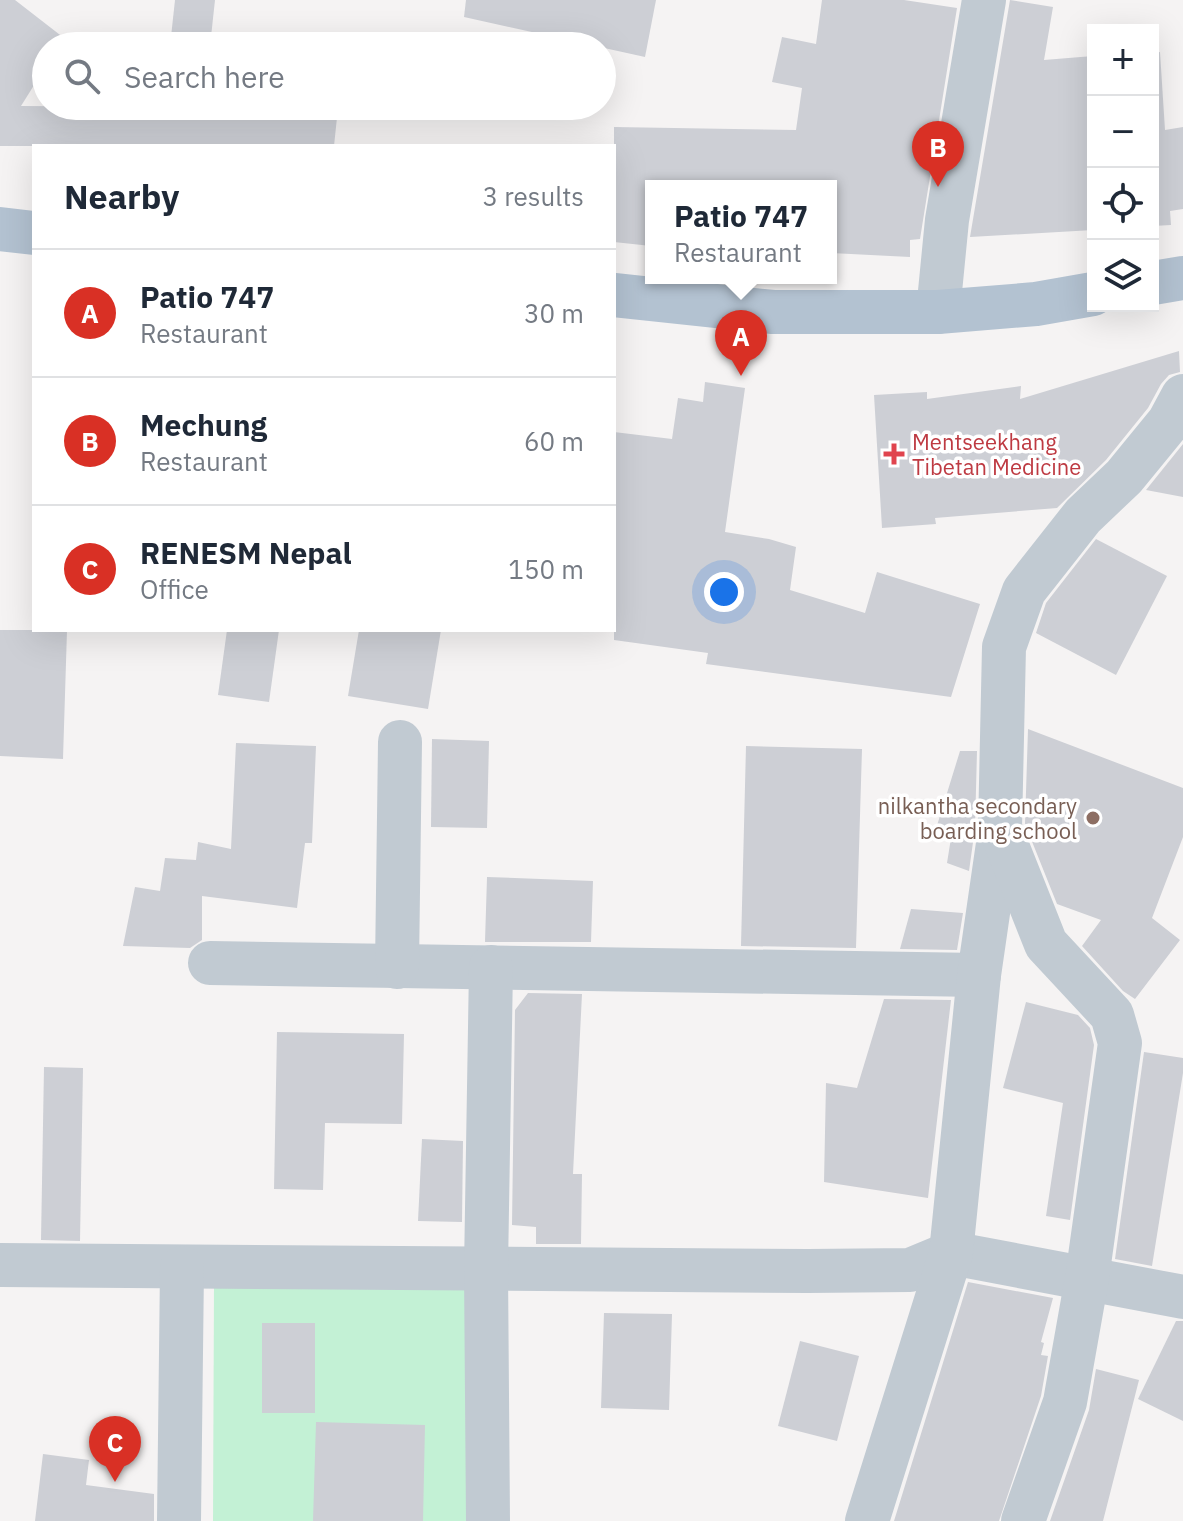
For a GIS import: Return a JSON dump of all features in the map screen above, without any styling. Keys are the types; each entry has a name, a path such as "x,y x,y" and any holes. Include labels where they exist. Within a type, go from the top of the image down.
{"main road":[{"path":"0,229 32,233"},
{"path":"1159,282 1183,278"},
{"path":"616,295 773,312 938,312 1036,304 1087,295"}],"street":[{"path":"938,312 947,220 984,0"},
{"path":"867,1521 951,1253 979,975 1000,828 1004,647 1024,591 1083,516 1124,477 1169,422 1183,396"},
{"path":"397,967 400,742"},
{"path":"1000,828 1046,944 1112,1015 1120,1043 1087,1278 1065,1402 1023,1521"},
{"path":"210,963 979,975"},
{"path":"488,1521 486,1269 491,967"},
{"path":"0,1265 910,1270 951,1253 1183,1297"},
{"path":"179,1521 182,1268"}],"green space":[{"path":"214,1284 480,1290 472,1521 213,1521"}],"building":[{"path":"0,0 15,0 56,32 32,32 32,88 21,106 32,106 32,120 337,120 334,144 0,146"},
{"path":"175,0 215,0 212,32 172,32"},
{"path":"466,0 656,0 645,57 616,51 616,32 532,32 464,17"},
{"path":"822,0 904,0 957,8 920,239 910,240 910,257 837,253 837,180 645,180 645,245 616,242 614,127 796,130 802,88 772,82 782,37 816,44"},
{"path":"1010,0 1053,7 1044,60 1087,56 1087,230 970,237"},
{"path":"1159,52 1165,130 1183,127 1183,209 1170,211 1171,225 1159,226 1159,96"},
{"path":"1179,351 1180,372 1169,375 1148,408 1106,460 1057,508 935,518 936,524 882,528 874,395 927,392 927,399 1021,386 1020,399"},
{"path":"705,382 745,388 725,532 796,547 790,590 865,613 877,572 980,604 951,697 706,664 708,653 614,640 616,432 672,439 678,398 703,402"},
{"path":"1183,444 1183,497 1146,490"},
{"path":"1096,539 1167,576 1116,675 1036,633 1046,603"},
{"path":"0,630 67,632 63,759 0,756"},
{"path":"227,632 279,632 269,702 218,695"},
{"path":"359,632 441,632 428,709 348,696"},
{"path":"1028,729 1183,788 1183,837 1152,918 1180,940 1135,999 1123,991 1082,946 1101,920 1057,904 1025,824"},
{"path":"432,739 489,741 487,828 431,827"},
{"path":"236,743 316,746 312,843 305,843 297,908 202,896 202,940 190,948 123,946 135,887 160,891 165,858 196,860 198,842 231,849"},
{"path":"746,746 862,749 856,948 741,946"},
{"path":"960,751 977,751 975,828 969,871 947,863 951,838 935,832"},
{"path":"487,877 593,881 591,942 485,942"},
{"path":"911,909 963,913 957,950 900,949"},
{"path":"528,993 582,994 573,1174 582,1174 581,1244 536,1244 536,1227 512,1225 515,1010"},
{"path":"884,999 951,1000 928,1198 824,1182 826,1083 857,1088"},
{"path":"1026,1002 1078,1015 1090,1028 1094,1045 1070,1220 1046,1216 1063,1103 1003,1088"},
{"path":"277,1032 404,1034 402,1124 325,1123 323,1190 274,1189"},
{"path":"1144,1052 1183,1058 1152,1266 1115,1259"},
{"path":"44,1067 83,1068 80,1241 41,1240"},
{"path":"422,1139 463,1141 462,1222 418,1221"},
{"path":"968,1282 1053,1298 1041,1342 1044,1343 1041,1355 1048,1356 1041,1396 999,1521 894,1521"},
{"path":"604,1313 672,1314 669,1410 601,1408"},
{"path":"1176,1321 1183,1321 1183,1421 1138,1399"},
{"path":"262,1323 315,1323 315,1413 262,1413"},
{"path":"800,1341 859,1356 837,1441 778,1426"},
{"path":"1096,1369 1139,1380 1103,1521 1050,1521 1089,1410"},
{"path":"316,1422 425,1425 423,1521 313,1521"},
{"path":"43,1454 89,1460 86,1485 154,1494 154,1521 35,1521"}],"place":[{"name":"Mechung","path":"938,187"},
{"name":"Patio 747","path":"741,376"},
{"name":"Mentseekhang Tibetan Medicine","path":"894,454"},
{"name":"nilkantha secondary boarding school","path":"1093,818"},
{"name":"RENESM Nepal","path":"115,1482"}]}
